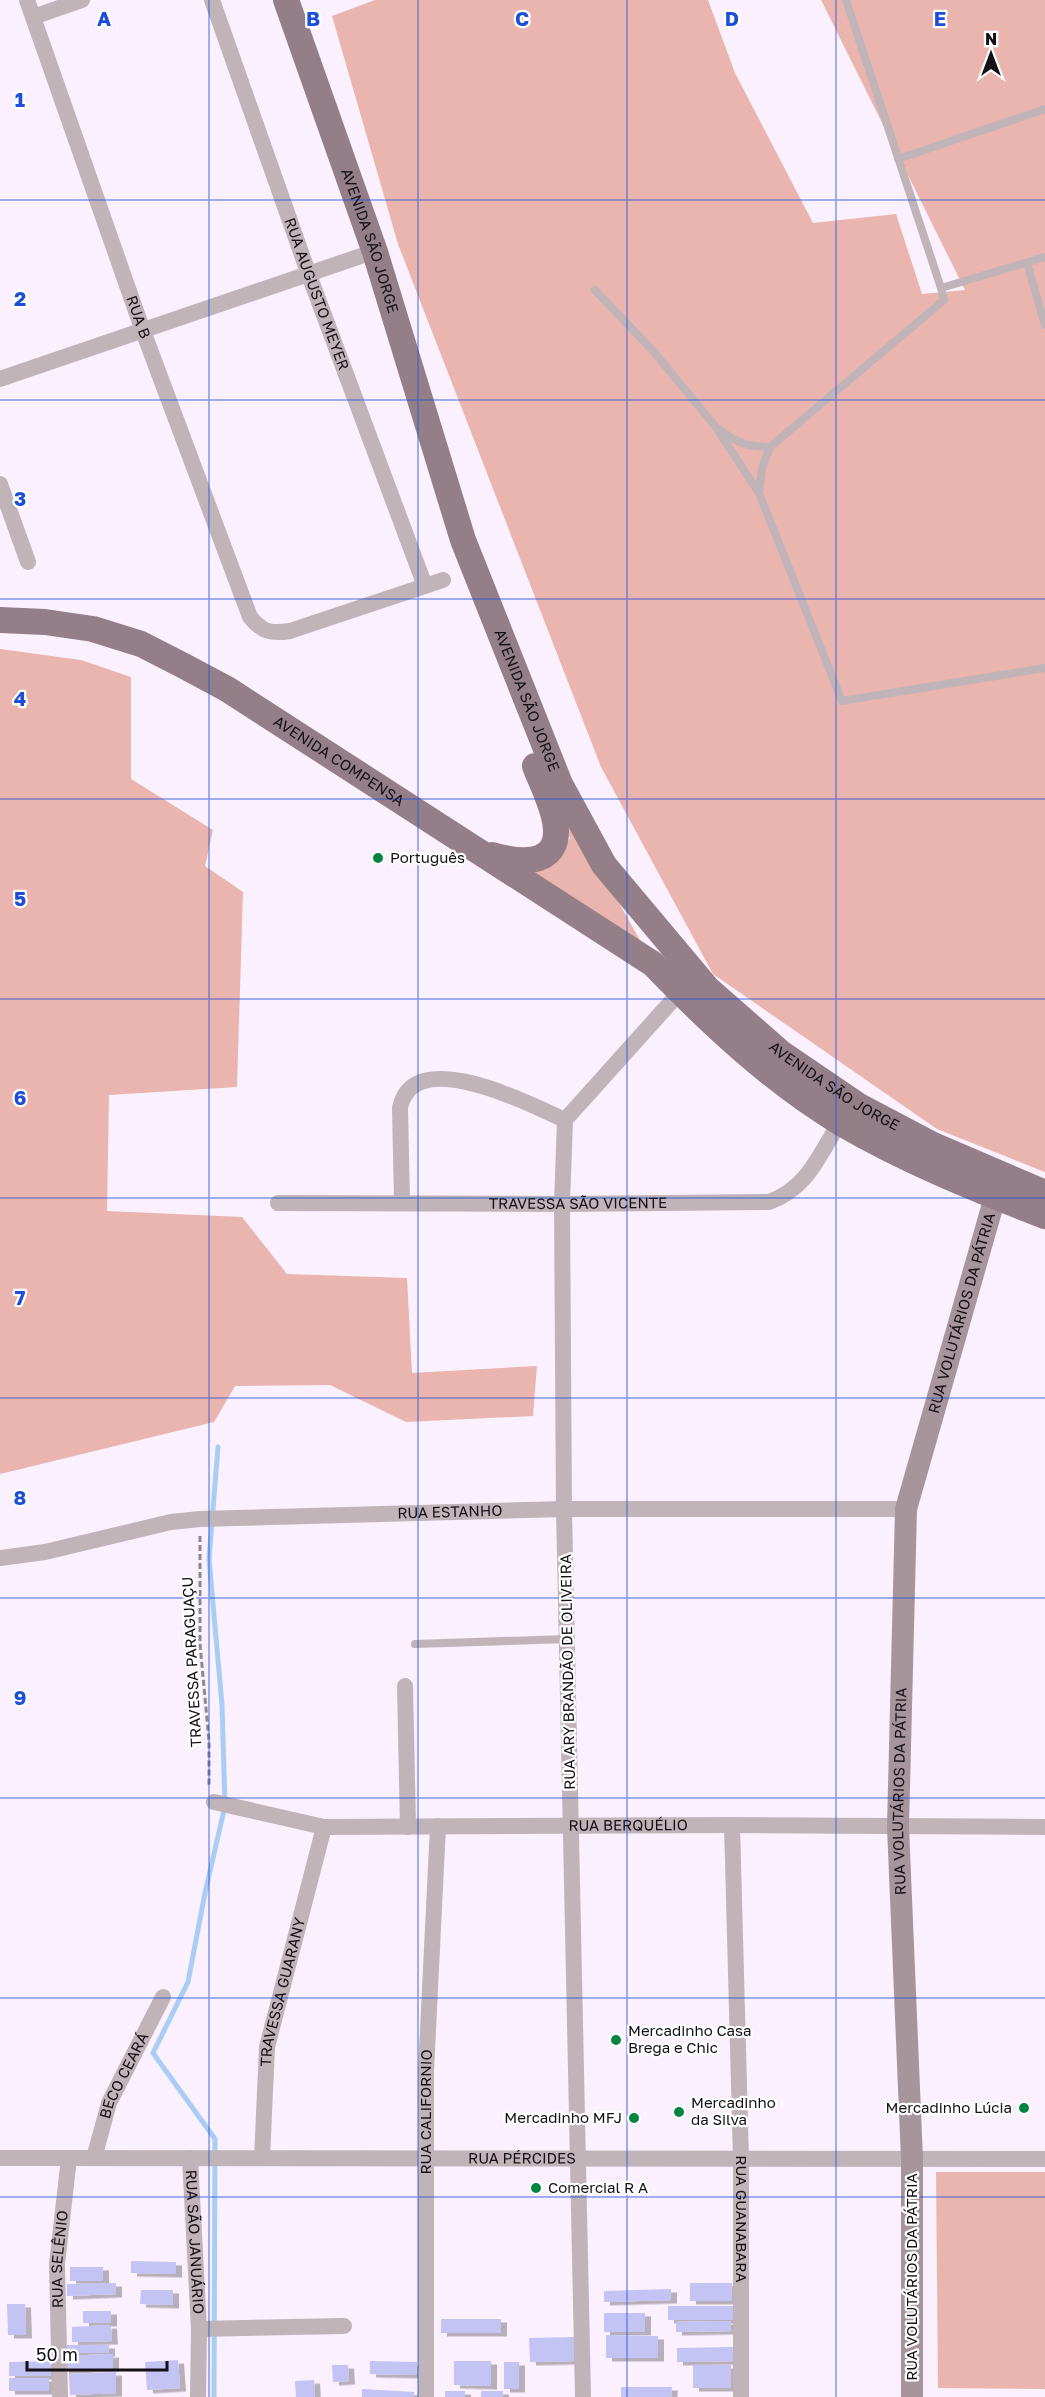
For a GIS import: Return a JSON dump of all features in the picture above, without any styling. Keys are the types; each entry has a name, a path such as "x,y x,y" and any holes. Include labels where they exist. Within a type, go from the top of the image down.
{"main road":[{"name":"AVENIDA SÃO JORGE","path":"286,0 375,252 463,540 560,784 604,865 708,989 781,1053 860,1106 933,1145 1045,1192"},
{"path":"350,182 352,226 406,408 556,824 557,841 548,854 533,860 516,860 480,851"},
{"name":"AVENIDA COMPENSA","path":"0,620 45,622 93,629 141,644 227,689 652,964"},
{"name":"AVENIDA SÃO JORGE","path":"652,964 751,1057 840,1122 909,1160 1045,1216"}],"street":[{"name":"RUA B","path":"27,0 143,331 250,617 259,628 273,633 290,631 425,586"},
{"path":"33,17 82,0"},
{"name":"RUA AUGUSTO MEYER","path":"212,0 309,275 425,586"},
{"path":"0,379 361,256"},
{"path":"0,484 28,562"},
{"path":"425,586 443,580"},
{"path":"402,1203 400,1108 402,1099 408,1090 416,1084 442,1080 477,1084 565,1120 680,992"},
{"name":"RUA ARY BRANDÃO DE OLIVEIRA","path":"565,1120 562,1204 564,1509 583,2397"},
{"name":"TRAVESSA SÃO VICENTE","path":"278,1203 769,1202 786,1196 801,1184 840,1122"},
{"name":"RUA VOLUTÁRIOS DA PÁTRIA","path":"912,2397 912,2159 898,1827 906,1509 995,1197"},
{"name":"RUA ESTANHO","path":"0,1558 45,1552 171,1522 200,1519 564,1509 906,1509"},
{"path":"405,1686 408,1827"},
{"name":"RUA BERQUÉLIO","path":"214,1802 324,1827 732,1825 1045,1827"},
{"name":"RUA GUANABARA","path":"732,1825 741,2159 741,2397"},
{"name":"RUA CALIFORNIO","path":"426,2397 424,2158 438,1826"},
{"name":"TRAVESSA GUARANY","path":"262,2158 267,2047 324,1827"},
{"name":"BECO CEARÁ","path":"94,2158 108,2103 164,1997"},
{"name":"RUA PÉRCIDES","path":"0,2158 1045,2159"},
{"name":"RUA SELÊNIO","path":"60,2397 57,2264 69,2158"},
{"name":"RUA SÃO JANUÁRIO","path":"190,2158 199,2329 198,2397"},
{"path":"199,2329 344,2326"}],"lane":[{"path":"759,494 762,468 770,447 944,300 846,0"},
{"path":"898,159 1045,108"},
{"path":"940,288 1045,257"},
{"path":"1027,264 1045,326"},
{"path":"595,290 654,352 715,426 759,494 842,701 1045,668"},
{"path":"715,426 738,444 770,447"},
{"path":"415,1644 567,1639"}],"path":[{"name":"TRAVESSA PARAGUAÇU","path":"200,1519 200,1644 209,1741 209,1794 214,1802"}],"shaded area":[{"path":"375,0 708,0 735,73 813,223 896,214 922,294 965,290 821,0 1045,0 1045,1172 937,1129 713,974 601,767 398,244 332,16"},
{"path":"0,649 81,660 131,677 131,779 213,830 205,866 243,892 237,1087 109,1095 107,1211 242,1217 287,1274 407,1278 412,1373 537,1366 533,1416 406,1422 330,1385 235,1386 214,1422 0,1474"},
{"path":"546,774 645,949 522,867 559,855 570,838"},
{"path":"936,2172 1045,2172 1045,2389 938,2388"}],"building":[{"path":"131,2261 176,2262 176,2274 131,2273"},
{"path":"70,2267 103,2267 103,2281 70,2281"},
{"path":"116,2283 116,2294 67,2296 67,2284"},
{"path":"690,2283 732,2283 732,2301 690,2301"},
{"path":"671,2289 671,2300 604,2302 604,2291"},
{"path":"141,2290 173,2290 173,2305 140,2304"},
{"path":"7,2304 25,2304 26,2335 8,2335"},
{"path":"668,2306 733,2306 733,2320 668,2320"},
{"path":"83,2311 111,2311 111,2323 83,2323"},
{"path":"604,2313 645,2313 645,2332 604,2332"},
{"path":"441,2319 501,2319 501,2333 441,2333"},
{"path":"731,2321 731,2331 676,2332 676,2322"},
{"path":"111,2325 112,2341 72,2342 72,2327"},
{"path":"606,2335 658,2336 658,2358 606,2358"},
{"path":"574,2337 574,2361 530,2362 529,2338"},
{"path":"66,2345 109,2345 109,2353 66,2353"},
{"path":"733,2347 733,2361 677,2362 677,2348"},
{"path":"113,2354 113,2368 63,2371 63,2356"},
{"path":"178,2360 180,2388 147,2390 145,2362"},
{"path":"50,2361 51,2376 9,2376 9,2362"},
{"path":"370,2361 417,2362 416,2375 370,2374"},
{"path":"454,2361 491,2361 491,2386 454,2385"},
{"path":"504,2362 519,2362 519,2389 504,2389"},
{"path":"332,2365 348,2365 349,2381 333,2382"},
{"path":"693,2365 731,2365 731,2388 693,2388"},
{"path":"116,2372 116,2393 70,2395 69,2374"},
{"path":"9,2378 49,2378 49,2391 9,2391"},
{"path":"314,2380 315,2397 296,2397 295,2381"},
{"path":"621,2387 672,2387 671,2397 621,2397"},
{"path":"362,2389 414,2392 414,2397 362,2397"},
{"path":"445,2391 465,2391 465,2397 445,2397"},
{"path":"481,2391 503,2391 503,2397 481,2397"}],"waterway":[{"path":"214,2397 215,2139 153,2053 188,1982 225,1806 222,1705 209,1559 218,1447"}],"place":[{"name":"Português","path":"378,858"},
{"name":"Mercadinho Casa Brega e Chic","path":"616,2040"},
{"name":"Mercadinho Lúcia","path":"1024,2108"},
{"name":"Mercadinho da Silva","path":"679,2112"},
{"name":"Mercadinho MFJ","path":"634,2118"},
{"name":"Comercial R A","path":"536,2188"}]}
